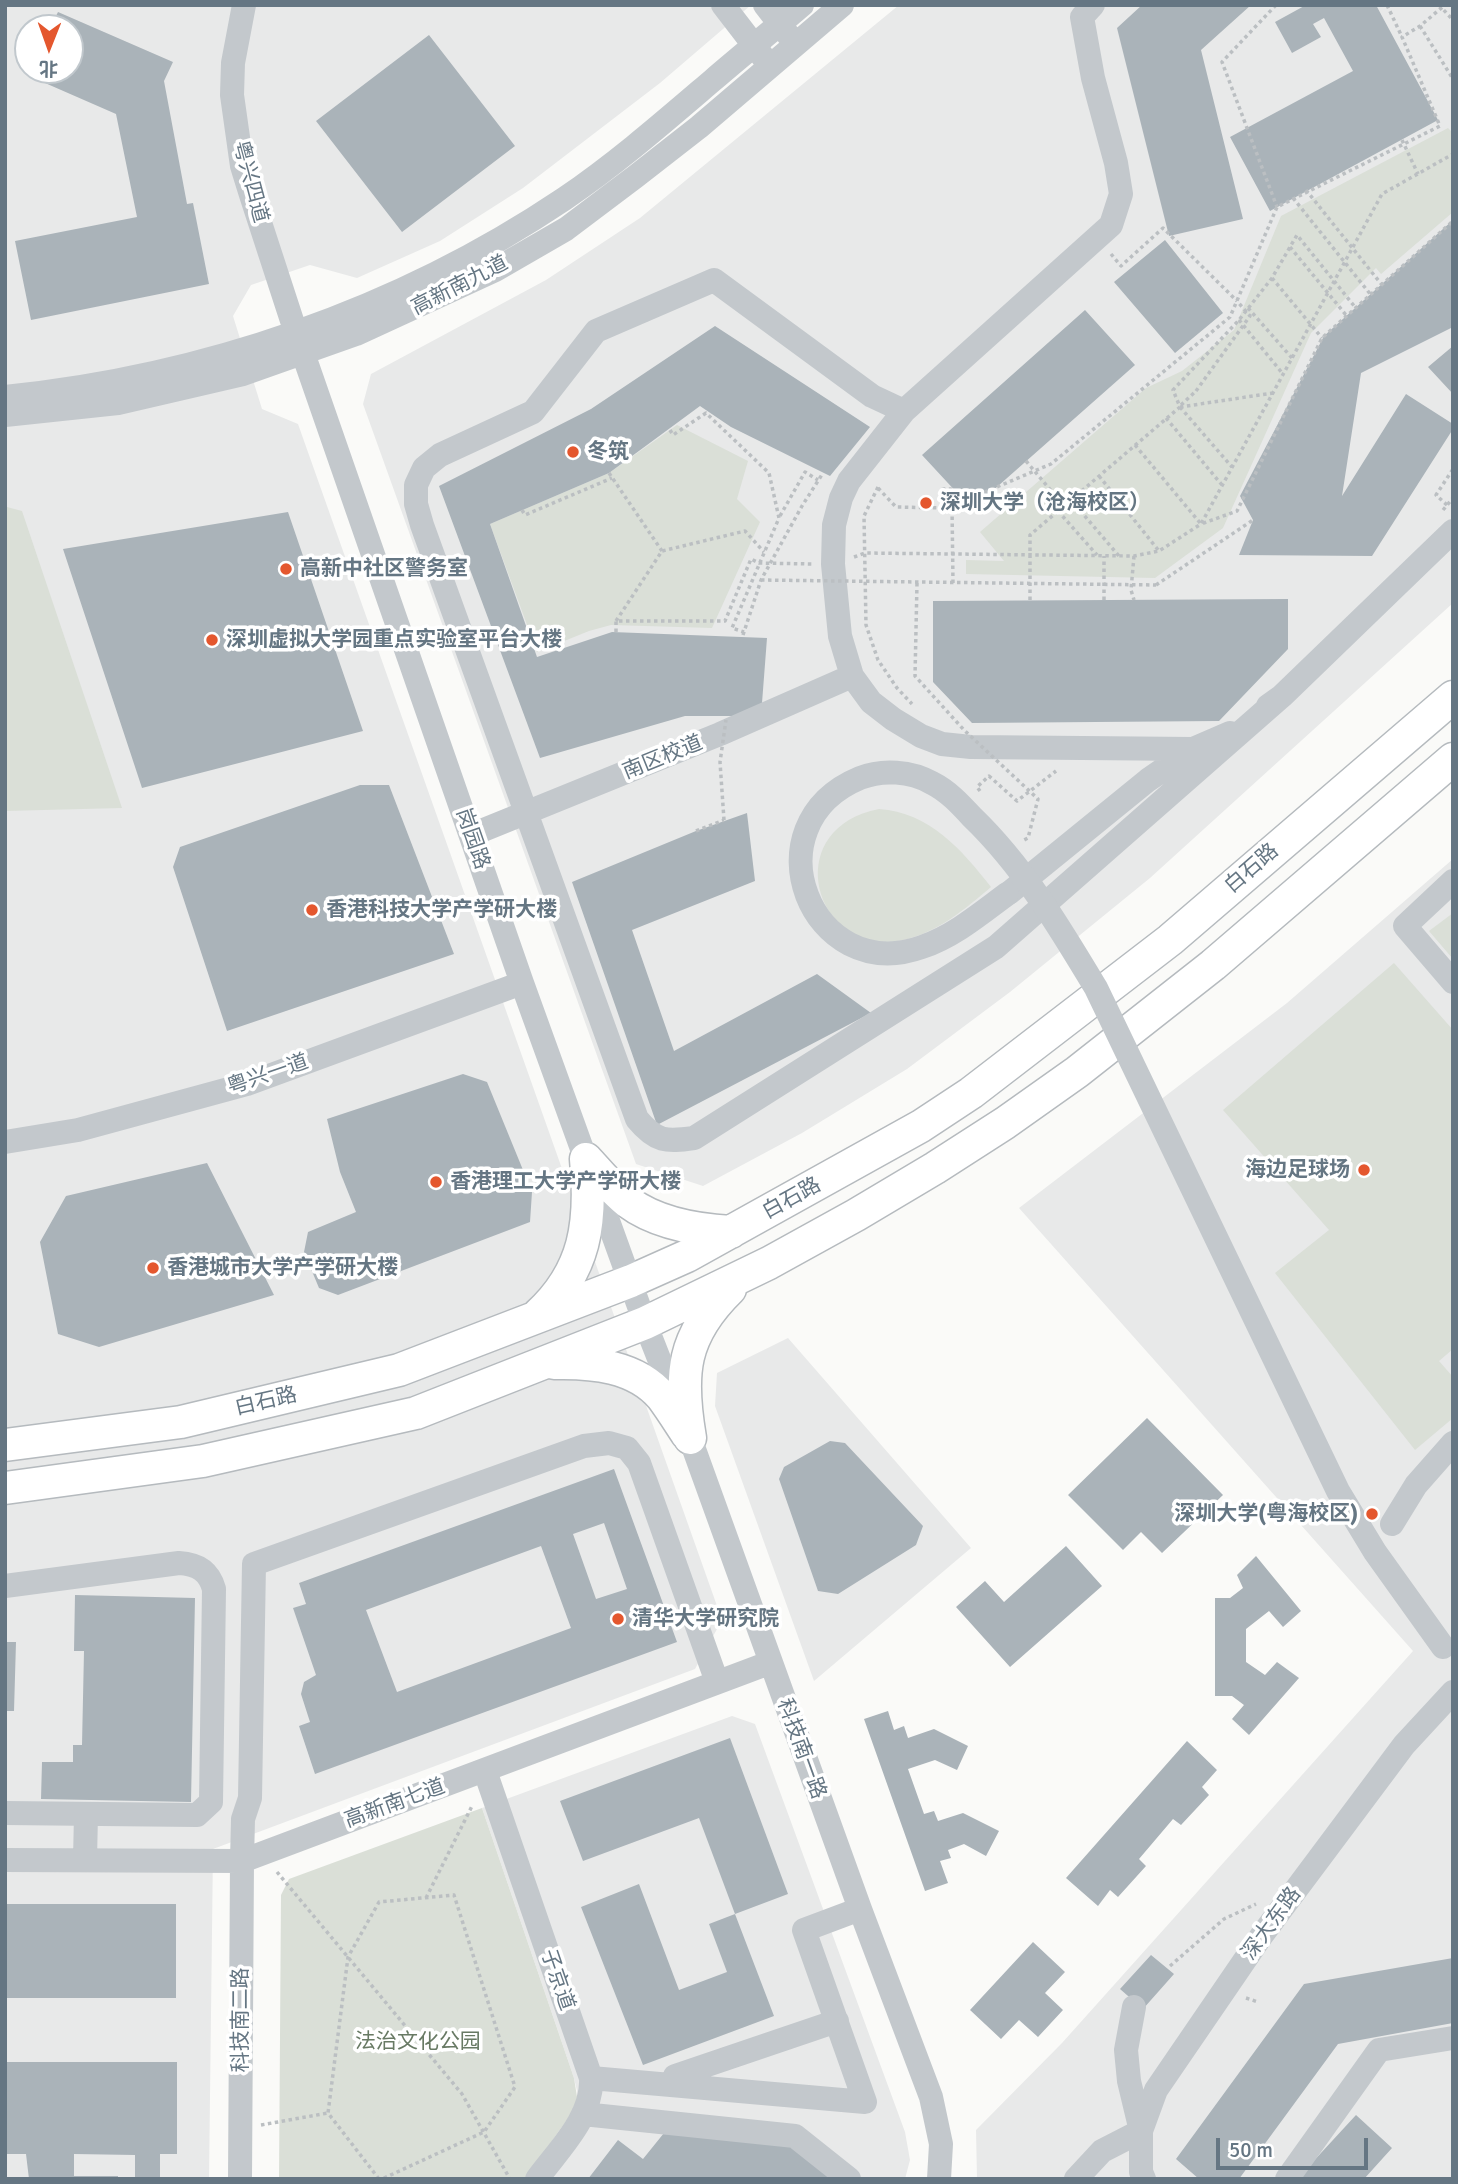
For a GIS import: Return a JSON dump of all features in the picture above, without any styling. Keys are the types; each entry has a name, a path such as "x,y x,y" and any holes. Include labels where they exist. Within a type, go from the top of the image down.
{"main road":[{"name":"白石路","path":"5,1445 181,1422 386,1373 534,1319 687,1256 921,1126 971,1093 1170,940 1453,697"},
{"name":"白石路","path":"5,1488 203,1461 416,1413 645,1322 746,1274 856,1215 935,1168 1077,1072 1213,965 1453,759"},
{"path":"586,1159 629,1202 649,1213 678,1224 709,1231 731,1232"},
{"path":"534,1319 555,1299 579,1257 589,1215 586,1159"},
{"path":"690,1438 684,1402 686,1368 693,1337 716,1303 746,1274"},
{"path":"543,1363 582,1362 607,1366 644,1381 661,1396 690,1438"}],"street":[{"name":"粤兴四道","path":"244,5 233,63 232,95 242,166 300,343"},
{"path":"723,5 770,66"},
{"name":"高新南九道","path":"5,415 71,409 161,394 243,374 482,249 564,199 634,147 753,45 772,15 803,5"},
{"name":"高新南九道","path":"5,397 154,373 221,357 300,343 406,313 495,270 566,229 699,127 842,5"},
{"path":"1093,5 1082,17 1093,78 1116,163 1121,194 1111,225 904,411 849,481 834,524 833,565 840,636 852,676 871,702 920,736 942,744 1085,749 1193,748"},
{"path":"772,15 796,45"},
{"path":"904,411 872,396 714,280 596,331 533,412 440,455 424,468 416,485 416,504 422,525 637,1119 649,1133 670,1142 694,1138 996,947 1282,696 1446,523"},
{"name":"岗园路","path":"300,343 522,983 645,1322"},
{"name":"南区校道","path":"471,835 720,734 852,676"},
{"path":"1282,696 1230,733 1193,748 1148,780 1072,841 1040,868 1029,877 1018,886 953,933 922,947 894,953 861,948 832,932 821,921 806,897 801,882 800,858 804,833 811,818 831,794 846,783 866,775 889,772 910,774 930,781 947,792 1008,855 1023,876 1031,887 1039,898 1096,988 1338,1491 1375,1552 1448,1653"},
{"path":"1453,881 1405,926 1453,982"},
{"name":"粤兴一道","path":"5,1142 78,1129 247,1084 522,983"},
{"name":"科技南一路","path":"645,1322 931,2097 941,2144 940,2179"},
{"path":"243,1819 250,1798 254,1564 584,1446 609,1443 627,1448 639,1463 717,1682"},
{"path":"1392,1524 1416,1485 1453,1443"},
{"path":"5,1586 180,1563 201,1567 208,1574 214,1590 211,1802 197,1815 5,1813"},
{"name":"高新南七道","path":"5,1860 252,1857 486,1773 769,1663"},
{"name":"深大东路","path":"1144,2179 1141,2172 1142,2131 1156,2090 1262,1935 1404,1745 1453,1692"},
{"path":"212,1698 239,1698 238,1797 243,1819"},
{"name":"子京道","path":"486,1773 591,2078"},
{"path":"85,1860 86,1814"},
{"name":"科技南二路","path":"240,2179 252,1857 243,1819"},
{"path":"537,2179 583,2114 591,2097 591,2078 865,2102 804,1930 860,1909"},
{"path":"1076,2179 1102,2151 1142,2131 1129,2081 1126,2050 1134,2007"},
{"path":"672,2085 675,2076 836,2021"},
{"path":"1287,2179 1379,2050 1453,2038"},
{"path":"583,2114 795,2137 849,2179"}],"path":[{"path":"1276,5 1222,62 1277,207"},
{"path":"952,506 1051,464 1230,317 1277,207 1440,126 1387,5"},
{"path":"1439,5 1453,20"},
{"path":"1402,37 1445,5"},
{"path":"1420,26 1453,79"},
{"path":"1402,140 1418,174"},
{"path":"1201,524 1382,194 1453,154"},
{"path":"1306,190 1382,285"},
{"path":"1293,198 1371,295"},
{"path":"935,552 1134,556 1159,551 1201,524 1237,511 1322,338 1453,221"},
{"path":"1030,600 1030,535 1180,407 1196,391 1250,316 1163,228 1121,266"},
{"path":"1232,467 1180,407 1173,390 1239,320 1272,278 1297,235 1355,307"},
{"path":"1290,247 1346,315"},
{"path":"1272,278 1322,338"},
{"path":"1248,308 1292,358"},
{"path":"1239,320 1283,374"},
{"path":"1180,407 1273,393"},
{"path":"670,430 673,435 706,413 769,473 779,518"},
{"path":"1166,418 1222,485"},
{"path":"1135,445 1201,524"},
{"path":"1026,461 1064,506"},
{"path":"1447,505 1436,495 1453,469"},
{"path":"818,480 805,472 779,518 732,628 743,634 761,580 823,473"},
{"path":"609,473 663,551"},
{"path":"1099,476 1159,551"},
{"path":"522,510 524,515 612,478"},
{"path":"915,707 897,688 878,660 866,625 864,516 878,487 896,507 943,508 943,489 951,489 953,583"},
{"path":"1446,523 1447,505 1453,498"},
{"path":"1071,500 1119,556"},
{"path":"1058,511 1097,555"},
{"path":"761,580 1156,585 1253,520"},
{"path":"616,632 616,621 663,551 745,531 764,552"},
{"path":"1104,556 1104,600"},
{"path":"1134,556 1131,590 1134,600"},
{"path":"616,621 725,621 751,559 759,563"},
{"path":"917,583 915,676 964,730"},
{"path":"696,831 724,820 720,762 726,720"},
{"path":"947,726 975,727"},
{"path":"986,798 977,787 989,776 1017,801 1085,749"},
{"path":"426,1898 486,1773"},
{"path":"252,1857 348,1957 462,2094 510,2179"},
{"path":"454,1895 515,2087 484,2132 381,2179 328,2113 348,1957 379,1902 454,1895"},
{"path":"1170,1966 1224,1919 1259,1903"},
{"path":"240,2129 328,2113"}],"shaded area":[{"path":"5,5 751,5 660,83 523,188 440,241 357,278 310,265 251,285 233,316 262,409 298,424 722,1620 695,1669 213,1849 209,2179 5,2179"},
{"name":"深圳大学（沧海校区）","path":"899,5 1453,5 1453,603 1150,878 1010,992 907,1069 802,1133 703,1186 636,1164 363,404 371,374 546,280 640,218"},
{"name":"深圳大学(粤海校区)","path":"1453,859 1453,2179 977,2179 976,2130 1062,2043 1413,1651 1019,1208 1287,1003"},
{"path":"788,1338 971,1548 814,1681 715,1406 717,1373"},
{"path":"732,1716 755,1724 905,2132 910,2160 905,2179 525,2179 574,2110 578,2103 577,2091 482,1808"}],"green space":[{"path":"1448,128 1453,133 1453,212 1381,274 1376,268 1311,333 1223,528 1155,578 966,574 966,560 1004,561 980,532 1146,388 1182,371 1234,330 1281,216"},
{"path":"677,425 748,461 737,499 760,522 712,628 611,625 537,652 490,524 609,473"},
{"path":"7,507 22,511 122,808 5,811"},
{"path":"879,809 914,817 929,825 956,847 991,887 950,919 915,937 873,941 848,930 830,912 820,889 819,864 827,841 847,821"},
{"path":"1453,913 1453,959 1429,931"},
{"name":"海边足球场","path":"1394,963 1453,1030 1453,1349 1439,1361 1453,1377 1453,1418 1415,1450 1275,1273 1329,1230 1223,1110"},
{"name":"法治文化公园","path":"482,1808 574,2078 578,2103 525,2179 279,2179 281,1895 289,1879"}],"building":[{"path":"1142,5 1251,5 1201,50 1243,219 1169,236 1117,28"},
{"path":"1306,5 1376,5 1438,120 1270,211 1230,137 1353,71 1324,18 1313,24 1321,37 1292,53 1275,22"},
{"path":"84,23 173,62 164,81 187,204 193,203 209,284 31,320 15,241 137,217 116,114 47,84 84,84"},
{"path":"429,35 515,146 402,232 316,121"},
{"path":"1453,220 1453,327 1361,373 1342,496 1406,394 1453,424 1453,429 1372,556 1239,555 1253,520 1240,496 1324,336"},
{"path":"1165,240 1223,313 1175,353 1114,282"},
{"path":"1085,310 1135,365 972,509 922,455"},
{"path":"715,326 870,427 830,476 731,427 700,406 609,473 490,524 537,657 612,632 767,638 761,716 685,716 540,758 439,486 591,409"},
{"path":"1453,346 1453,394 1428,367"},
{"name":"深圳虚拟大学园重点实验室平台大楼","path":"288,512 363,731 142,788 63,549"},
{"path":"1288,599 1288,649 1219,721 972,723 933,682 933,601"},
{"name":"香港科技大学产学研大楼","path":"360,785 389,785 454,954 227,1031 173,867 180,847"},
{"path":"747,813 755,881 632,930 674,1051 817,974 871,1013 657,1125 572,882"},
{"name":"香港理工大学产学研大楼","path":"463,1074 487,1082 532,1192 530,1222 338,1295 319,1288 304,1252 308,1232 356,1212 340,1172 327,1119"},
{"name":"香港城市大学产学研大楼","path":"207,1163 274,1295 99,1347 58,1334 40,1242 66,1196"},
{"path":"1147,1418 1223,1495 1162,1553 1141,1532 1123,1550 1068,1495"},
{"path":"830,1441 845,1443 923,1526 916,1545 838,1594 818,1591 779,1479 784,1467"},
{"name":"清华大学研究院","path":"614,1469 677,1642 315,1774 299,1726 310,1722 301,1694 304,1682 316,1675 293,1608 306,1604 299,1583","holes":["604,1523 627,1589 596,1599 573,1534","541,1546 571,1628 397,1692 366,1610"]},
{"path":"1066,1546 1102,1586 1010,1667 956,1607 985,1581 1004,1602"},
{"path":"1256,1556 1301,1611 1283,1627 1269,1611 1246,1629 1246,1662 1265,1675 1277,1662 1299,1678 1249,1735 1232,1719 1244,1705 1232,1696 1215,1696 1215,1598 1230,1598 1243,1588 1237,1575"},
{"path":"75,1595 195,1598 191,1802 41,1799 42,1762 73,1762 73,1745 82,1745 84,1651 74,1651"},
{"path":"5,1642 16,1642 14,1711 5,1711"},
{"path":"888,1711 894,1730 904,1726 908,1738 934,1729 968,1746 957,1770 935,1760 908,1769 924,1814 934,1811 938,1821 963,1813 999,1831 986,1856 964,1844 948,1850 951,1858 940,1861 948,1883 925,1891 864,1719"},
{"path":"730,1738 788,1894 735,1914 699,1818 583,1861 560,1801"},
{"path":"1187,1741 1217,1770 1202,1787 1209,1795 1181,1825 1173,1819 1139,1859 1146,1866 1118,1897 1110,1890 1098,1906 1066,1878"},
{"path":"639,1884 679,1990 727,1972 709,1924 735,1914 774,2016 643,2065 581,1907"},
{"path":"5,1904 176,1904 176,1998 5,1998"},
{"path":"1033,1942 1065,1972 1045,1993 1063,2010 1038,2037 1019,2020 1001,2039 970,2010"},
{"path":"1151,1955 1174,1974 1143,2009 1120,1989"},
{"path":"1453,1958 1453,2023 1338,2044 1239,2179 1199,2179 1176,2159 1304,1984"},
{"path":"5,2062 177,2062 177,2154 160,2154 160,2179 135,2179 135,2155 74,2154 74,2176 118,2176 118,2179 29,2179 26,2154 5,2154"},
{"path":"1356,2115 1392,2148 1364,2179 1297,2179"},
{"path":"664,2133 795,2146 838,2179 588,2179 618,2140 643,2159"}],"place":[{"name":"冬筑","path":"573,452"},
{"name":"深圳大学（沧海校区）","path":"926,503"},
{"name":"高新中社区警务室","path":"286,569"},
{"name":"深圳虚拟大学园重点实验室平台大楼","path":"212,640"},
{"name":"香港科技大学产学研大楼","path":"312,910"},
{"name":"海边足球场","path":"1364,1170"},
{"name":"香港理工大学产学研大楼","path":"436,1182"},
{"name":"香港城市大学产学研大楼","path":"153,1268"},
{"name":"深圳大学(粤海校区)","path":"1372,1514"},
{"name":"清华大学研究院","path":"618,1619"}]}
